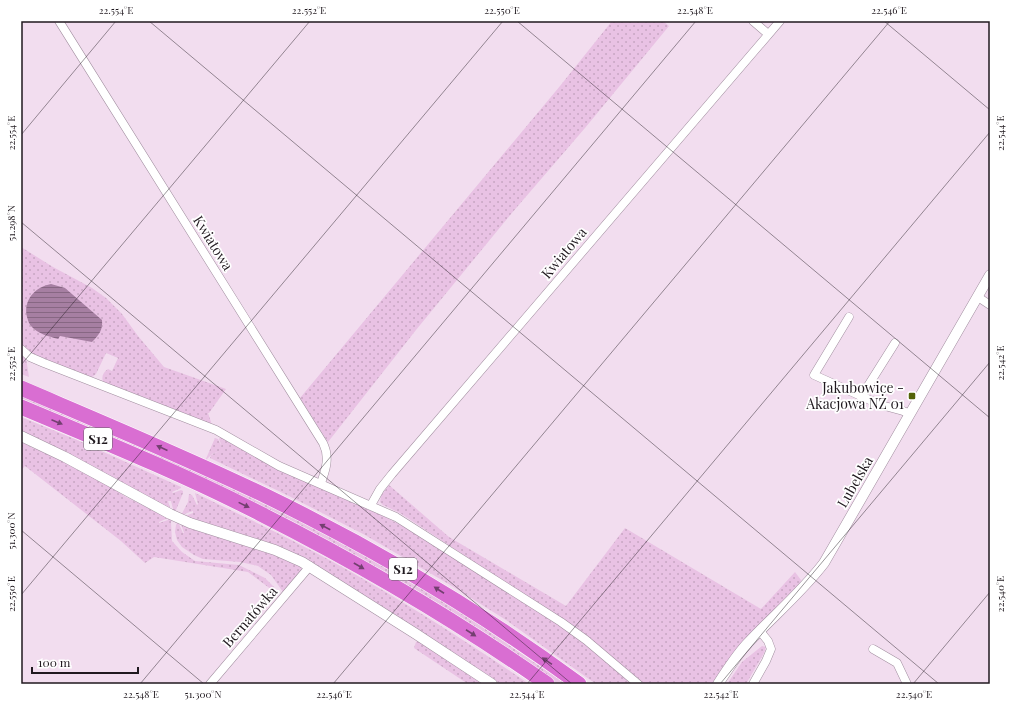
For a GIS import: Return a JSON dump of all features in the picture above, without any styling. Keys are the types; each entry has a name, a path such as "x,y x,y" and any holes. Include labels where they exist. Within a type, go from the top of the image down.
{"highway":[{"name":"S12","path":"21,388 184,458 291,508 421,579 514,638 579,684"},
{"name":"S12","path":"21,407 209,488 321,545 418,600 479,638 547,684"}],"street":[{"name":"Kwiatowa","path":"59,21 323,443 327,459 326,470 321,483"},
{"path":"753,21 768,34"},
{"name":"Kwiatowa","path":"371,505 380,489 392,474 780,21"},
{"name":"Lubelska","path":"718,684 740,652 802,589 824,564 990,275"},
{"path":"978,297 990,304"},
{"path":"849,317 814,375 861,397 910,414"},
{"path":"861,397 895,343"},
{"path":"21,349 30,356 44,363 208,426 225,434 279,466 396,517 422,532 561,622 586,640 638,684"},
{"path":"21,436 65,457 150,505 183,520 293,557 310,566 492,684"},
{"name":"Bernatówka","path":"210,684 310,566"},
{"path":"753,684 771,649 768,641 760,630"},
{"path":"872,649 897,664 907,684"}],"shaded area":[{"path":"612,21 663,21 669,26 585,128 511,214 416,330 328,442 300,398 560,86"},
{"path":"21,247 53,267 92,288 106,298 122,314 164,367 226,389 208,413 211,424 146,398 104,384 102,378 103,374 108,369 112,371 118,358 106,353 96,374 91,378 45,361 21,345"},
{"path":"51,284 65,288 102,320 100,332 92,342 60,336 58,339 47,336 40,333 30,325 26,311 29,300 35,291"},
{"path":"21,354 26,358 29,377 21,374"},
{"path":"21,393 165,454 348,545 443,600 566,684 557,684 439,604 344,550 21,399"},
{"path":"21,417 77,440 181,487 172,492 183,491 171,522 172,541 182,552 195,561 239,565 265,578 274,587 276,593 248,572 154,557 145,563 121,541 25,466 21,470 21,442 35,449 45,449 79,467 126,497 168,518 159,523 168,520 173,509 171,501 168,501 171,511 21,432"},
{"path":"221,436 407,528 570,632 632,684 596,684 506,620 452,586 365,535 210,458 211,455 205,461 215,438 218,439 222,447 219,439"},
{"path":"389,485 449,537 566,606 625,528 761,609 795,572 801,580 800,583 744,640 712,684 645,684 578,629 400,513 383,505 380,502 381,496"},
{"path":"195,493 326,558 368,582 438,624 529,684 501,684 369,599 287,550 256,539 215,528 185,516 193,513 193,511 184,514 179,524 183,533 181,524 247,544 298,564 301,567 302,573 285,592 283,592 271,575 258,566 240,562 203,559 194,555 182,547 177,540 175,532 176,525 188,502 189,494 192,495 197,505 198,504"},
{"path":"420,640 486,684 468,684 414,648 416,642"},
{"path":"762,646 766,647 764,653 746,684 727,684 742,662"}],"place":[{"name":"Jakubowice - Akacjowa NŻ 01","path":"912,396"}]}
